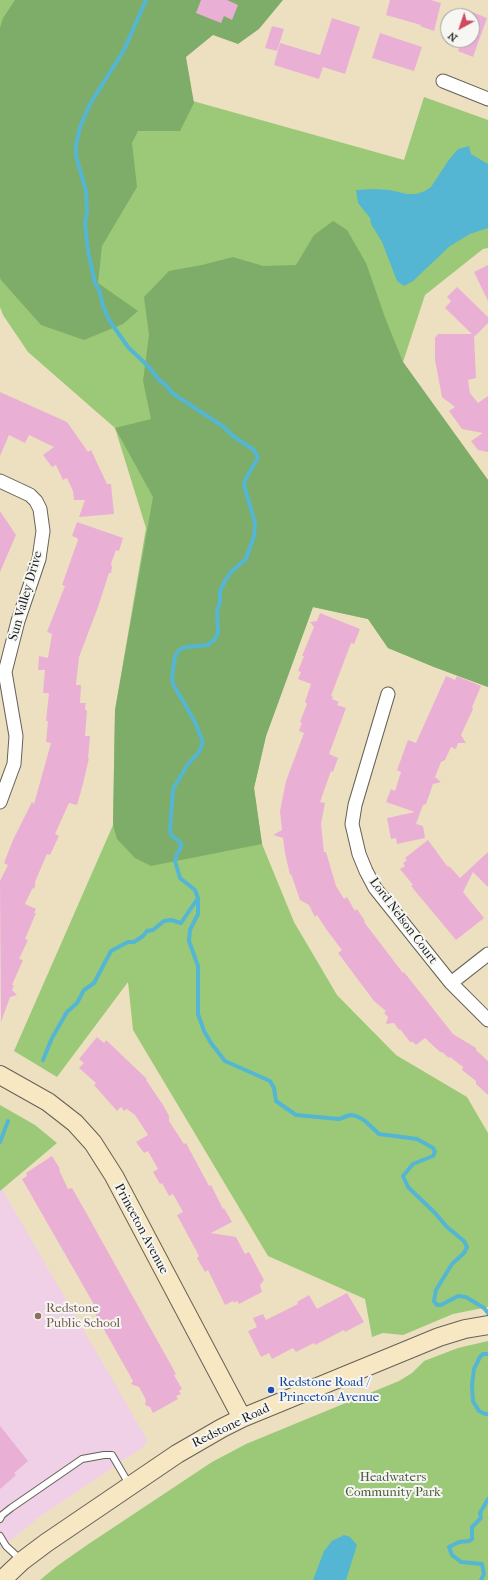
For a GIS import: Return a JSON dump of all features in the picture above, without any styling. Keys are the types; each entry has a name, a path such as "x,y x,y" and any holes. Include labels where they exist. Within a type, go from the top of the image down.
{"street":[{"path":"443,81 488,99"},
{"name":"Sun Valley Drive","path":"0,481 30,495 36,501 40,508 43,531 39,559 2,671 16,736 14,764 0,802"},
{"name":"Lord Nelson Court","path":"388,694 355,805 352,824 355,840 366,871 375,888 451,983 488,1020"},
{"path":"451,983 488,954"},
{"name":"Princeton Avenue","path":"0,1075 53,1105 75,1124 93,1143 114,1176 242,1418"},
{"name":"Redstone Road","path":"2,1580 22,1561 46,1543 130,1485 176,1454 242,1418 439,1337 465,1329 488,1325"}],"lane":[{"path":"0,1520 2,1516 11,1508 82,1459 112,1455 130,1485"},
{"path":"0,1536 6,1546 22,1561"}],"shaded area":[{"name":"Redstone Public School","path":"2,1189 148,1441 143,1447 38,1518 0,1549 0,1191"}],"green space":[{"path":"0,0 78,0 175,96 404,160 424,97 488,120 488,248 483,249 425,295 403,362 488,480 488,687 388,648 368,619 313,607 266,736 254,788 262,844 294,922 337,995 396,1055 467,1097 488,1133 488,1307 453,1314 403,1335 383,1333 372,1337 365,1299 268,1256 133,1030 128,982 57,1077 14,1051 113,825 115,710 146,528 115,428 28,352 3,315 0,307"},
{"path":"15,0 283,0 259,29 238,44 213,35 186,57 194,103 180,131 138,131 132,143 137,187 102,246 98,283 138,311 123,324 84,340 41,325 0,278 0,28 3,18"},
{"path":"333,221 347,230 366,263 386,320 403,362 488,480 488,687 388,648 368,619 313,607 266,736 254,788 262,844 151,866 135,858 117,839 113,825 115,710 153,497 115,428 151,419 143,381 149,335 144,297 169,271 233,257 263,266 296,265 314,235"},
{"path":"0,1105 35,1125 57,1143 0,1191"},
{"name":"Headwaters Community Park","path":"488,1341 488,1580 40,1580 87,1545 212,1462 246,1444 399,1381 412,1373 424,1361 458,1348"}],"water":[{"path":"469,146 471,154 488,164 488,228 470,234 450,246 413,281 404,286 397,281 382,242 371,224 370,218 358,203 356,190 390,190 407,194 416,194 425,191 431,187 448,161 458,149"},
{"path":"344,1535 350,1537 357,1545 346,1580 313,1580 324,1551 332,1541"}],"building":[{"path":"201,0 227,0 238,5 232,20 224,16 221,23 196,13"},
{"path":"390,0 431,0 441,3 434,31 420,26 421,25 386,15"},
{"path":"480,15 487,18 480,38"},
{"path":"332,18 360,27 345,74 323,67 319,79 274,65 280,43 320,55"},
{"path":"272,26 284,29 277,51 265,48"},
{"path":"380,33 422,47 414,71 372,58"},
{"path":"459,48 476,48 473,57 458,51"},
{"path":"488,265 488,301 474,272"},
{"path":"457,287 488,317 488,323 475,336 474,335 476,378 468,380 470,393 478,403 488,396 488,452 478,450 471,441 483,433 462,429 449,411 455,407 442,397 435,360 435,338 438,334 472,334 445,308 451,301 447,297"},
{"path":"0,392 67,422 88,452 91,450 107,484 111,484 114,514 79,517 85,500 74,500 73,491 67,478 63,480 56,465 52,467 43,455 54,447 29,435 25,443 9,435 0,456"},
{"path":"0,511 16,535 0,572"},
{"path":"77,522 123,538 119,551 116,550 111,564 111,573 109,573 79,657 76,685 81,685 80,703 86,703 85,709 87,711 85,736 90,736 89,758 83,784 77,805 69,803 55,834 59,836 50,855 47,854 35,882 35,887 32,889 25,904 36,909 34,913 36,913 25,939 28,940 19,959 23,960 12,985 14,985 12,990 17,995 10,997 1,1022 0,881 8,865 4,863 13,840 32,802 34,804 51,743 46,742 48,721 46,721 49,693 43,693 45,670 38,670 39,656 48,658 52,634 47,632 65,586 62,585 78,540 72,536"},
{"path":"320,613 360,629 354,644 351,643 331,696 333,697 332,699 339,702 337,705 346,708 329,754 338,758 333,772 331,771 320,802 325,803 321,824 324,852 326,852 336,886 344,899 347,897 355,911 357,909 365,921 364,922 403,973 404,972 453,1034 476,1048 476,1050 488,1061 488,1095 476,1084 476,1081 462,1070 463,1067 450,1057 449,1058 440,1052 425,1038 416,1045 413,1042 410,1042 394,1023 386,1024 388,1017 384,1013 386,1011 374,1001 338,953 342,950 317,915 315,917 309,905 300,900 291,874 290,875 283,838 273,835 282,830 280,811 286,781 304,733 299,731 302,723 300,722 307,704 305,702 311,684 298,679 301,672 298,671 304,656 302,656 314,627 310,622 317,621"},
{"path":"446,676 455,680 457,676 481,686 472,707 473,709 461,735 466,743 458,743 456,749 451,747 445,760 441,762 435,777 441,782 433,784 426,804 423,805 416,824 423,826 425,838 397,844 396,838 391,839 387,818 415,812 386,802 391,789 395,791 401,772 397,770 408,740 416,743"},
{"path":"428,840 447,866 450,867 460,878 488,852 488,887 473,872 463,892 484,918 456,940 411,886 413,885 400,869 405,866 403,863 407,860 405,858"},
{"path":"97,1037 104,1043 106,1040 147,1079 146,1080 169,1116 169,1121 184,1144 186,1143 209,1186 211,1185 223,1209 224,1208 232,1222 211,1233 236,1237 245,1254 249,1252 264,1280 260,1285 262,1292 239,1304 237,1301 234,1303 233,1301 225,1305 208,1270 205,1272 197,1258 199,1256 177,1215 183,1212 173,1194 169,1196 162,1183 160,1184 153,1172 158,1169 148,1151 144,1153 136,1142 148,1135 135,1115 127,1109 124,1111 121,1107 117,1111 94,1085 96,1083 79,1068 84,1063 79,1059"},
{"path":"52,1156 60,1169 59,1170 68,1189 72,1188 84,1209 176,1374 174,1375 182,1389 179,1391 181,1394 176,1396 178,1399 153,1413 150,1407 145,1405 146,1400 139,1387 131,1384 133,1381 93,1310 96,1308 22,1179 27,1176 26,1173"},
{"path":"347,1293 364,1322 345,1332 344,1330 315,1345 314,1343 296,1352 293,1348 272,1359 269,1353 261,1357 248,1331 257,1327 253,1318 263,1314 266,1320 298,1304 297,1302 309,1295 317,1309"},
{"path":"0,1426 28,1461 14,1473 16,1475 0,1489"}],"waterway":[{"path":"146,0 124,50 90,104 80,127 76,145 76,156 86,191 87,211 85,224 88,251 95,283 100,292 102,303 109,320 128,347 149,367 172,393 224,427 233,436 254,450 258,458 246,478 244,485 255,523 254,536 246,559 231,572 220,591 220,602 217,611 218,633 215,639 208,645 186,647 179,650 175,656 172,677 173,684 195,722 203,742 199,752 188,764 173,789 170,829 171,835 181,843 181,847 175,861 180,878 195,890 198,898 198,914 190,930 189,941 198,966 198,1014 204,1031 225,1061 270,1081 274,1088 276,1101 296,1115 339,1119 350,1115 356,1116 364,1120 379,1134 417,1139 433,1148 435,1152 433,1156 413,1164 403,1176 408,1187 447,1227 464,1241 467,1247 464,1253 452,1264 436,1290 434,1301 437,1305 441,1305 458,1296 466,1297 484,1308 488,1313"},
{"path":"43,1060 52,1038 67,1012 77,1003 84,990 94,983 111,951 128,942 134,942 143,936 147,931 153,930 164,921 171,920 181,923 198,898"},
{"path":"0,1142 8,1121"},
{"path":"488,1354 483,1354 480,1357 474,1369 472,1385 473,1401 479,1411 488,1414"},
{"path":"481,1580 484,1574 482,1564 461,1562 452,1555 449,1547 459,1542 469,1541 472,1539 472,1527 481,1518 480,1513 488,1499"}],"place":[{"name":"Redstone Public School","path":"38,1316"},
{"name":"Redstone Road / Princeton Avenue","path":"271,1390"}]}
